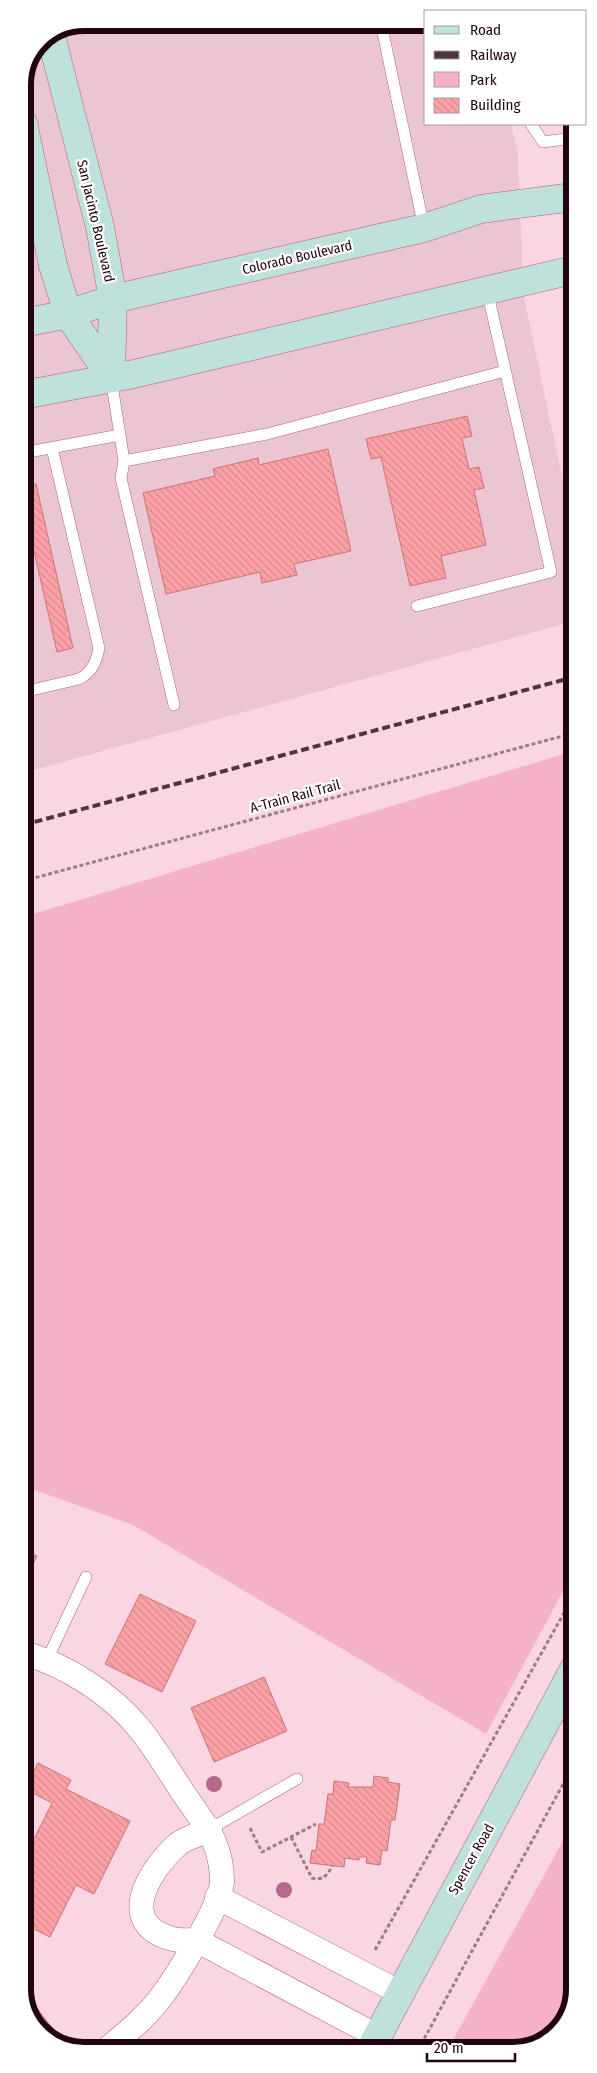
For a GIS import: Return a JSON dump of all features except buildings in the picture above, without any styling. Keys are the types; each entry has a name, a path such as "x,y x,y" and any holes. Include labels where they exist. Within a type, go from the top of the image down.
{"main road":[{"name":"San Jacinto Boulevard","path":"53,42 100,227 113,299 111,377"},
{"path":"31,164 53,265 68,314 111,377"},
{"name":"Colorado Boulevard","path":"31,322 68,314 113,299 424,228 481,209 566,198"},
{"path":"31,394 134,374 566,272"},
{"name":"Spencer Road","path":"374,2042 566,1684"}],"street":[{"path":"31,1656 95,1687 139,1728 210,1829 218,1855 222,1884 211,1914 158,2001 115,2042"},
{"path":"210,1829 180,1843 153,1875 142,1895 140,1913 150,1928 173,1939 196,1940 343,2018 372,2042"},
{"path":"217,1897 399,1992"}],"lane":[{"path":"383,31 424,228"},
{"path":"532,125 543,142 566,139"},
{"path":"417,606 551,572 487,290"},
{"path":"124,461 267,434 505,371"},
{"path":"111,377 124,461 121,478 174,705"},
{"path":"31,452 120,434"},
{"path":"31,690 79,679 87,675 96,660 99,648 52,448"},
{"path":"46,1662 86,1577"},
{"path":"210,1829 297,1779"}],"path":[{"name":"A-Train Rail Trail","path":"31,879 566,735"},
{"path":"364,1973 566,1609"},
{"path":"422,2042 566,1779"},
{"path":"242,1810 262,1852 316,1824"},
{"path":"291,1837 312,1878 322,1878 332,1866"},
{"path":"332,2042 343,2018"}],"shaded area":[{"path":"85,31 424,31 424,125 511,125 518,153 523,293 566,495 566,623 31,771 31,85 35,64 47,47 64,35"}],"green space":[{"path":"566,753 566,1586 486,1734 133,1525 31,1489 31,915"},
{"path":"566,1835 566,1988 559,2015 542,2033 523,2041 452,2042"}],"railway":[{"path":"31,823 566,679"}]}
